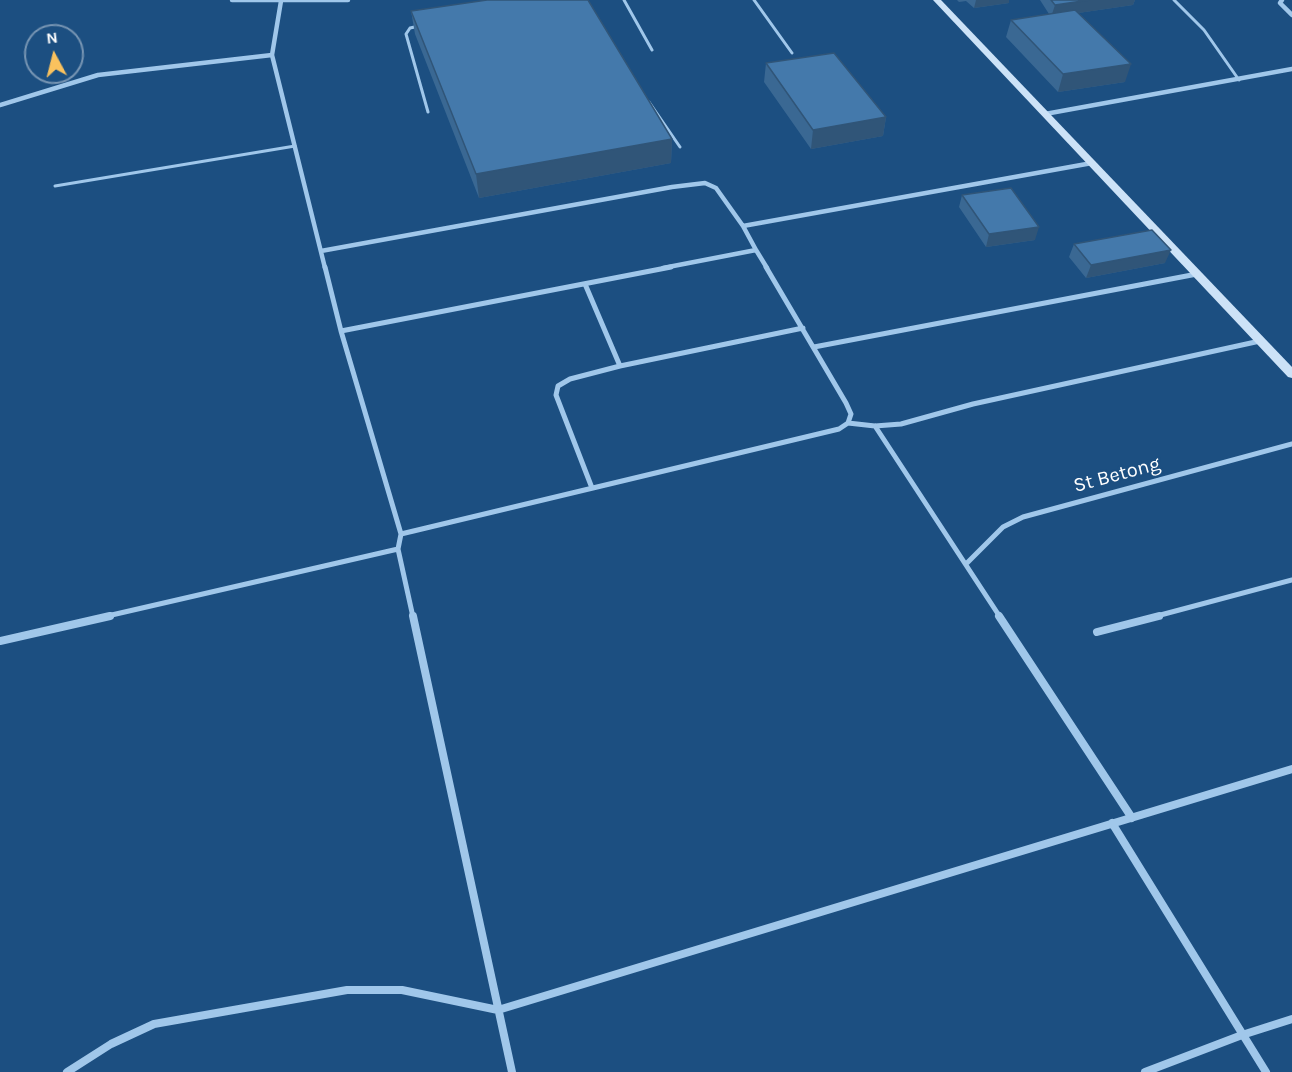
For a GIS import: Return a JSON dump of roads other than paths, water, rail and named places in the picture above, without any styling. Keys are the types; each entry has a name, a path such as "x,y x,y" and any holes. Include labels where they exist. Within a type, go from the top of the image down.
{"street":[{"path":"232,0 348,0"},
{"path":"937,0 1292,374"},
{"path":"1282,0 1280,3 1292,15"},
{"path":"281,1 272,55 341,332 401,534 398,549 512,1072"},
{"path":"0,105 98,75 272,55"},
{"path":"1045,114 1292,69"},
{"path":"743,226 1092,163"},
{"path":"321,250 705,183 716,188 743,226 851,414 848,423 839,429 401,534"},
{"path":"341,332 756,250"},
{"path":"814,347 1197,274"},
{"path":"585,284 620,366"},
{"path":"592,488 556,395 558,386 570,379 620,366 803,328"},
{"path":"848,423 875,426 901,424 973,404 1260,341"},
{"path":"875,426 1132,818"},
{"name":"St Betong","path":"966,564 1003,527 1023,518 1292,444"},
{"path":"0,641 398,549"},
{"path":"1097,632 1292,580"},
{"path":"67,1072 111,1044 153,1024 347,990 402,990 498,1010 1292,769"},
{"path":"1112,823 1266,1072"},
{"path":"1145,1072 1242,1035 1292,1019"}],"lane":[{"path":"624,0 652,50"},
{"path":"754,0 792,54"},
{"path":"1174,0 1204,30 1239,80"},
{"path":"420,25 410,28 405,34 428,112"},
{"path":"646,98 680,147"},
{"path":"55,186 295,146"}]}
